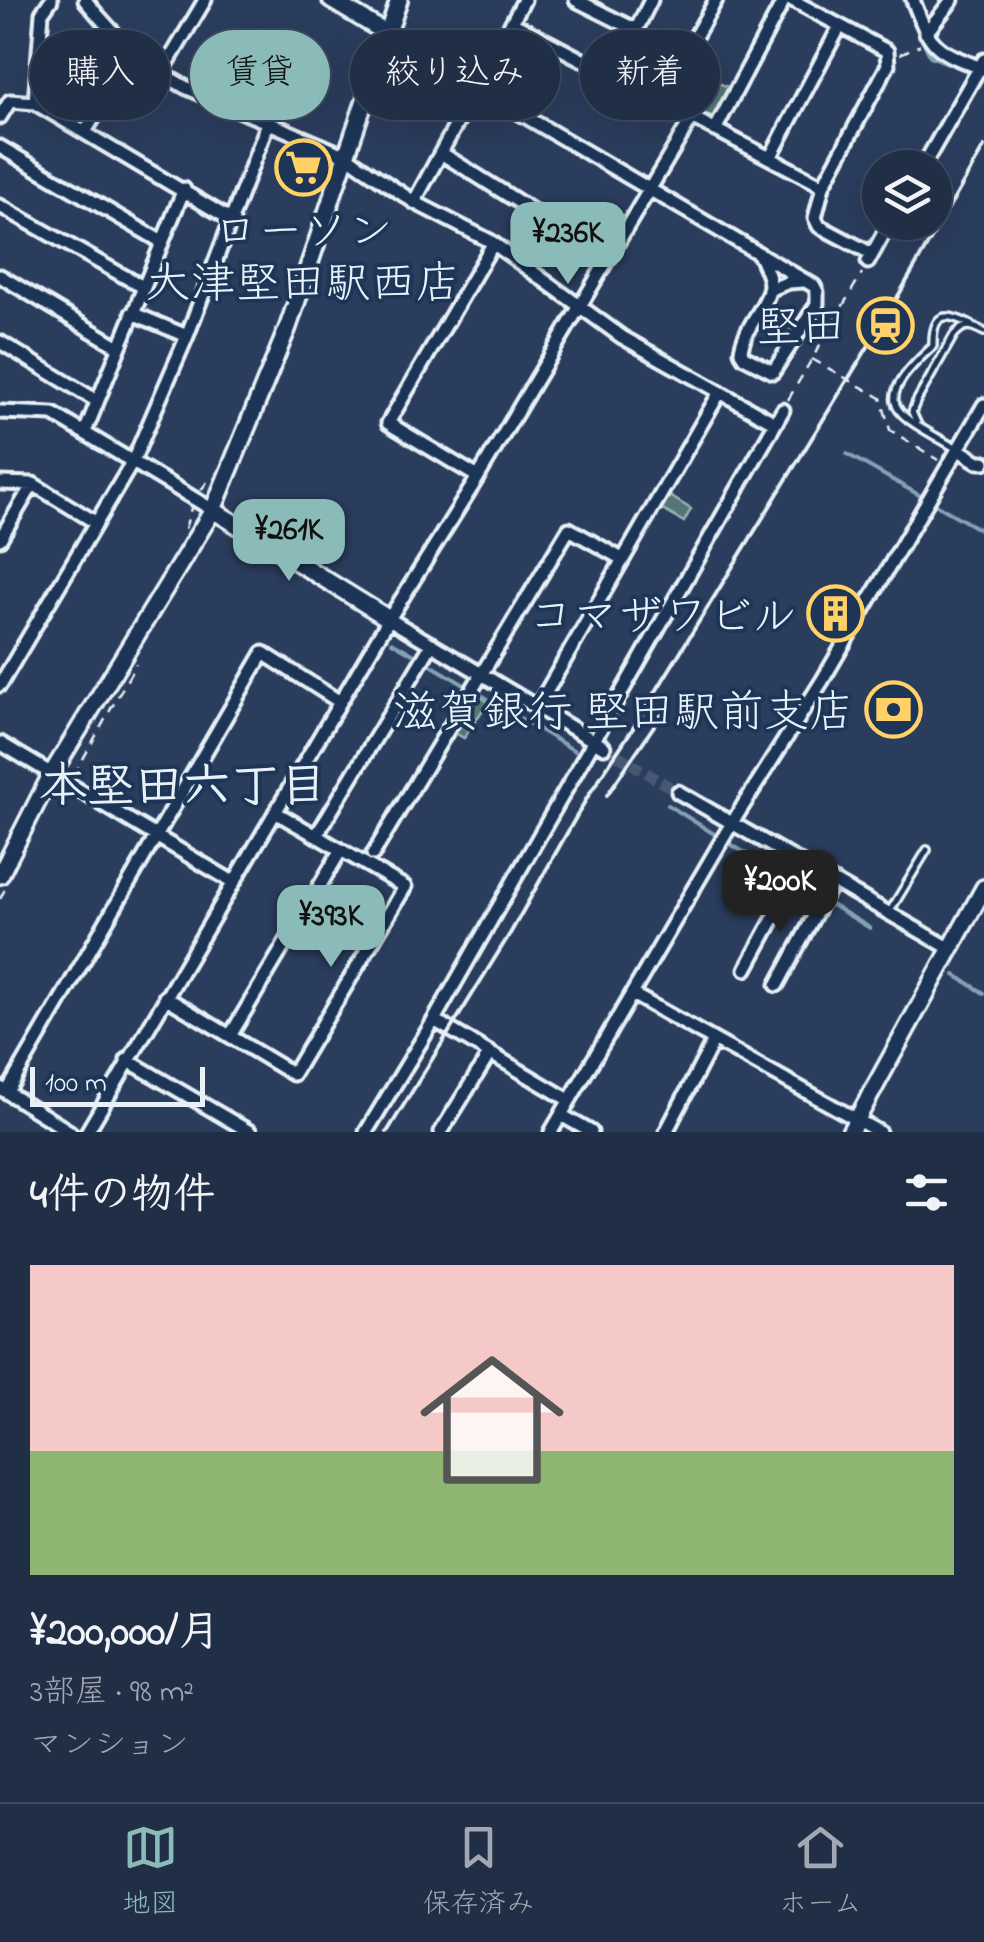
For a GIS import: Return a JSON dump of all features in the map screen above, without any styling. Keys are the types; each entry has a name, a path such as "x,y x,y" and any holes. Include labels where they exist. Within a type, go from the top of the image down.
{"street":[{"path":"41,30 42,13 51,0"},
{"path":"85,0 112,30"},
{"path":"170,60 205,0"},
{"path":"331,0 380,30"},
{"path":"388,30 399,0"},
{"path":"508,30 524,0"},
{"path":"576,0 636,30 651,0"},
{"path":"699,30 716,0"},
{"path":"715,130 784,0"},
{"path":"792,0 887,51 890,59 823,186 815,218 819,226 870,258 880,240"},
{"path":"913,0 926,33 940,52 979,70 932,150"},
{"path":"926,33 952,0"},
{"path":"512,23 580,59"},
{"path":"770,158 840,26"},
{"path":"170,78 346,156 414,202 493,244 622,337 776,423"},
{"path":"0,117 10,102 30,102"},
{"path":"65,120 233,222"},
{"path":"85,132 92,120"},
{"path":"4,879 52,775 213,510 288,327 358,120"},
{"path":"414,202 459,120"},
{"path":"532,120 806,281 818,292 816,304 773,372 744,358 741,352 746,332 770,290 759,254"},
{"path":"87,1132 389,619 691,120"},
{"path":"696,120 823,186"},
{"path":"0,684 133,461 233,222 268,122"},
{"path":"0,147 162,242"},
{"path":"441,153 608,259"},
{"path":"84,432 184,190"},
{"path":"0,206 143,288"},
{"path":"478,477 388,422 493,244"},
{"path":"0,276 120,347"},
{"path":"770,290 789,282 806,281"},
{"path":"132,313 187,336"},
{"path":"0,342 97,401"},
{"path":"538,706 720,392"},
{"path":"551,1132 984,405"},
{"path":"366,1132 599,743 783,410"},
{"path":"0,412 53,414 599,743"},
{"path":"959,450 984,462"},
{"path":"0,483 33,484 95,522"},
{"path":"0,539 33,484"},
{"path":"372,854 568,529 622,559"},
{"path":"316,836 432,644"},
{"path":"70,1132 4,1090 263,654 340,702"},
{"path":"0,743 233,882"},
{"path":"678,792 726,834 796,877 833,882 950,949"},
{"path":"165,997 293,1074 405,887 275,812"},
{"path":"230,1036 342,850"},
{"path":"746,969 796,877"},
{"path":"777,985 833,882"},
{"path":"854,1127 984,888"},
{"path":"632,994 854,1127 879,1132"},
{"path":"434,1020 570,1100"},
{"path":"666,1132 714,1040"},
{"path":"441,1132 490,1053"},
{"path":"128,1060 250,1132"},
{"path":"561,1115 591,1132"}],"lane":[{"path":"933,346 936,321 946,316 954,316 984,332"},
{"path":"918,426 912,412 916,402 962,326 972,325"},
{"path":"933,346 944,352"},
{"path":"933,346 910,367 894,392 895,405 902,417 959,450"},
{"path":"888,914 928,850"}],"path":[{"path":"890,59 918,46"},
{"path":"783,410 870,258"},
{"path":"812,359 881,398 890,430 949,467"},
{"path":"70,786 142,654"},
{"path":"0,899 4,879"}],"green space":[{"path":"720,84 728,87 720,102"},
{"path":"668,495 691,509 684,522 661,509"},
{"path":"477,694 488,702 464,738 453,732"}],"waterway":[{"path":"904,0 930,56 984,78"},
{"path":"847,454 984,532"},
{"path":"392,642 418,657"},
{"path":"426,662 575,751"},
{"path":"668,805 719,837"},
{"path":"727,842 870,928"},
{"path":"955,975 984,993"}],"tunnel":[{"path":"604,747 678,792"}],"railway":[{"path":"387,1132 511,932 588,796 882,324 984,147"},
{"path":"607,795 662,714"}],"place":[{"name":"ローソン 大津堅田駅西店","path":"303,167"},
{"name":"堅田","path":"885,325"},
{"name":"コマザワビル","path":"836,614"},
{"name":"滋賀銀行 堅田駅前支店","path":"893,710"}],"district":[{"name":"本堅田六丁目","path":"183,784"}]}
